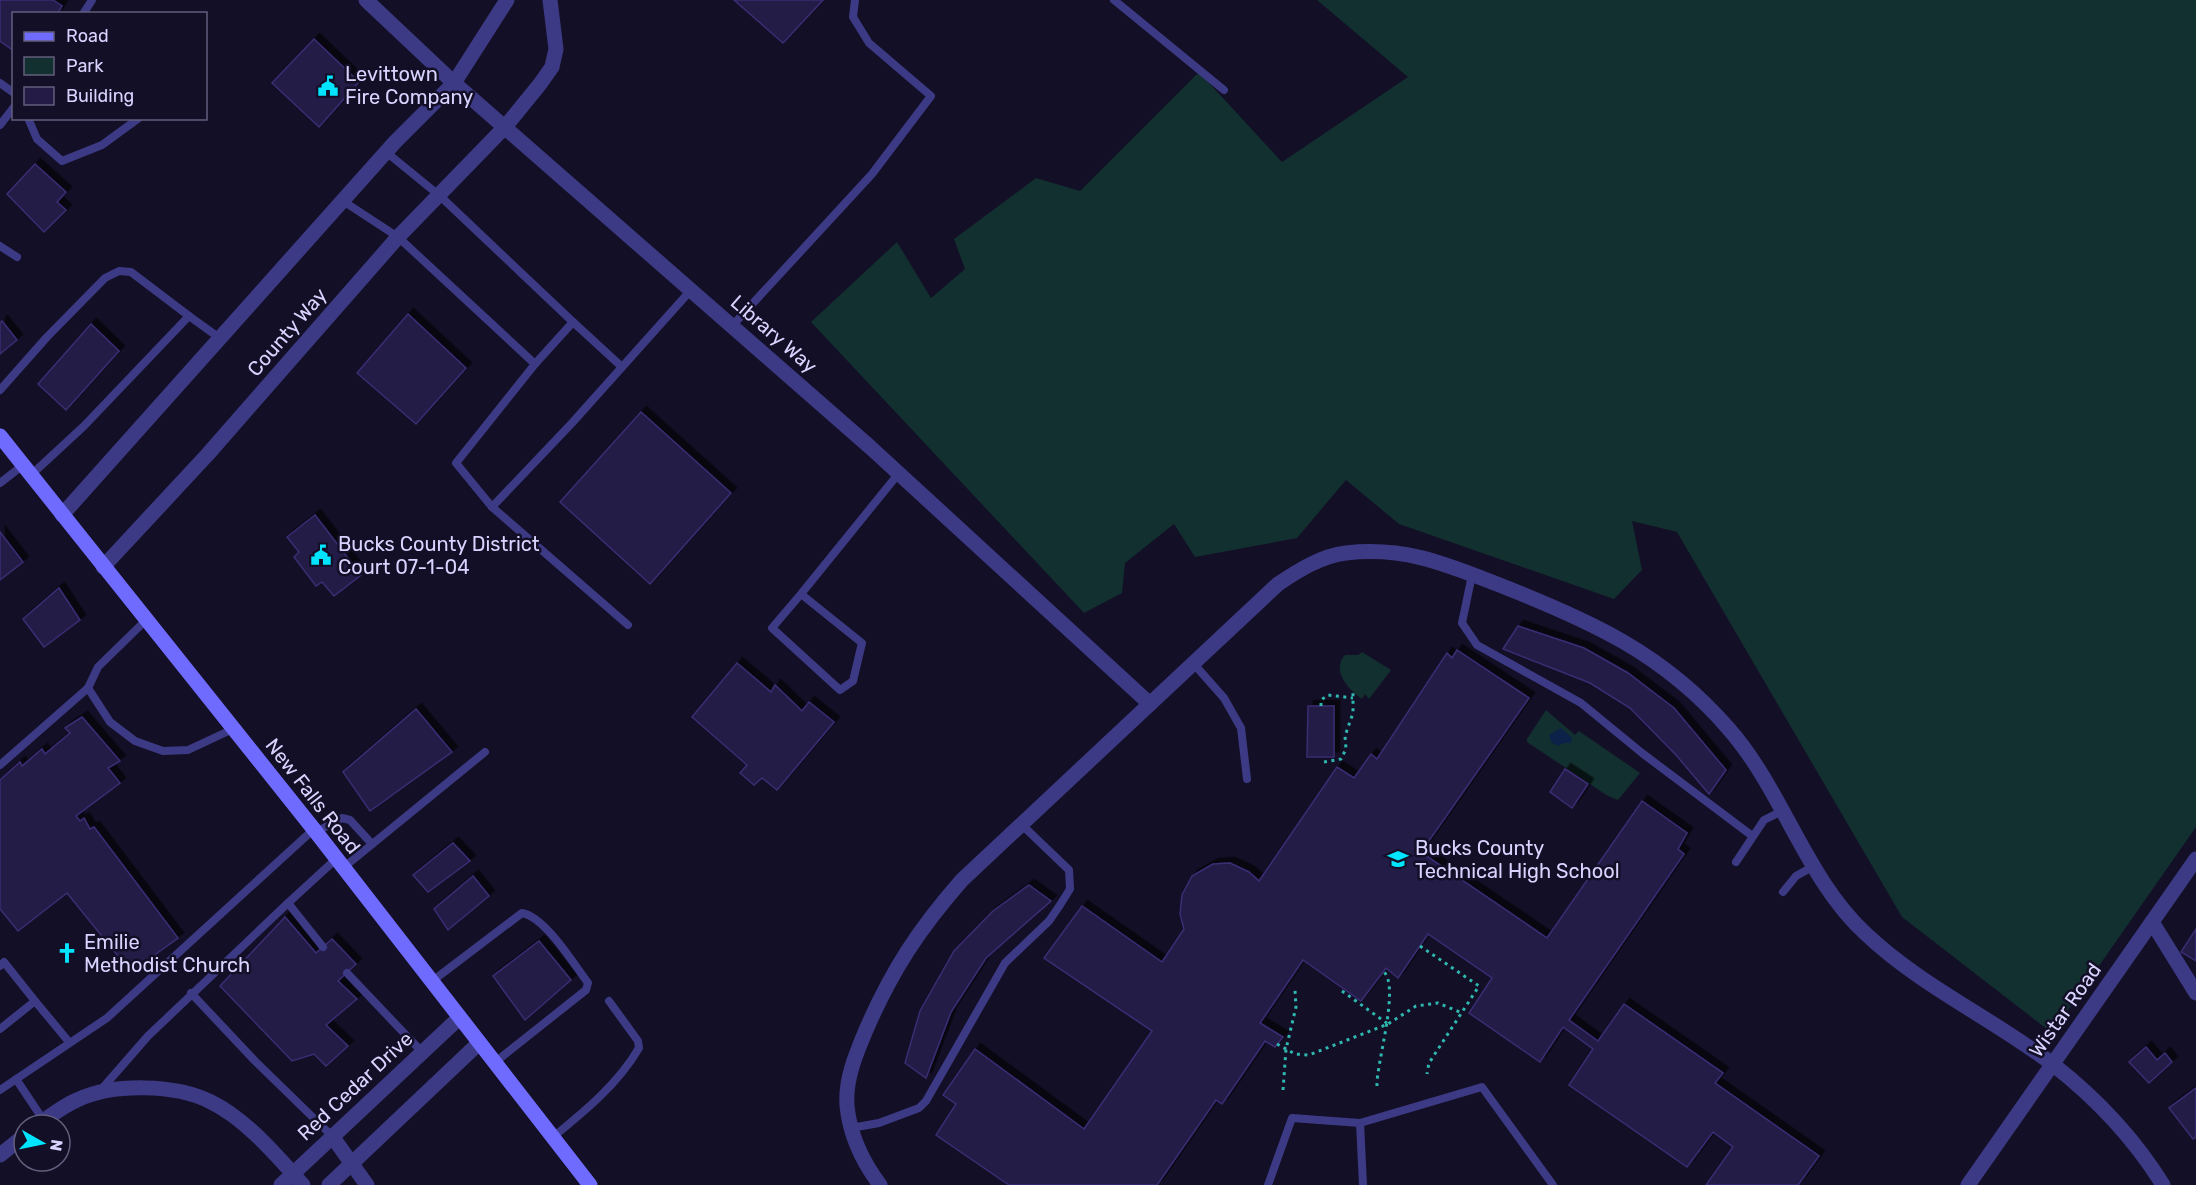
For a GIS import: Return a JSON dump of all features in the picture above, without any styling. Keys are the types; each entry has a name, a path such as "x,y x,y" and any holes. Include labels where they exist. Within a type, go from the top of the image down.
{"main road":[{"name":"New Falls Road","path":"0,436 315,831 590,1185"}],"street":[{"name":"Library Way","path":"366,0 454,83 898,473 1150,704"},
{"path":"62,515 386,152 454,83 507,0"},
{"name":"County Way","path":"103,567 208,454 398,237 505,128 552,67 556,49 550,0"},
{"path":"880,1185 865,1165 851,1128 847,1105 854,1059 879,1001 906,950 927,920 962,880 1278,584 1320,561 1344,553 1410,553 1472,575 1602,628 1665,667 1729,729 1748,753 1839,905 1864,933 1888,953 2053,1065 2119,1124 2163,1185"},
{"name":"Wistar Road","path":"1968,1185 2196,858"},
{"path":"2152,922 2196,993"},
{"name":"Red Cedar Drive","path":"281,1185 298,1179 332,1136 459,1018"},
{"path":"329,1185 479,1043"},
{"path":"57,1113 77,1100 98,1093 146,1088 172,1090 213,1103 245,1127 298,1179"},
{"path":"332,1136 367,1185"},
{"path":"0,1155 12,1146"}],"lane":[{"path":"732,326 872,174 931,96 869,44 854,17 855,0"},
{"path":"1114,0 1224,90"},
{"path":"0,125 12,110"},
{"path":"29,120 37,139 62,161 102,145 136,120"},
{"path":"386,152 440,196 622,367"},
{"path":"343,201 398,237 535,364"},
{"path":"0,246 17,257"},
{"path":"0,390 105,278 119,271 131,273 221,339"},
{"path":"492,507 691,290"},
{"path":"0,483 27,470 84,426 189,316"},
{"path":"573,322 535,364 456,463 492,507 628,625"},
{"path":"801,594 862,643 853,681 840,690 772,628 898,473"},
{"path":"1472,575 1461,623 1477,645 1581,703 1642,753 1751,835"},
{"path":"0,765 88,688 98,667 146,620"},
{"path":"1193,663 1224,698 1241,728 1247,779"},
{"path":"88,688 110,722 135,741 163,752 188,750 233,729"},
{"path":"98,1093 148,1036 191,993 288,903 340,863 372,844 485,752"},
{"path":"1736,862 1751,835 1764,820 1782,811"},
{"path":"0,1090 107,1018 315,831 342,818 350,820 372,844"},
{"path":"851,1128 879,1123 920,1108 1005,963 1049,921 1070,889 1069,870 1022,825"},
{"path":"1783,892 1796,876 1815,866"},
{"path":"288,903 323,947"},
{"path":"431,982 522,913 531,914 542,924 588,983 583,995 494,1063"},
{"path":"1,962 69,1042"},
{"path":"347,973 422,1052"},
{"path":"191,993 255,1061 332,1136"},
{"path":"0,1029 35,1001"},
{"path":"553,1137 615,1080 639,1048 638,1041 609,1001"},
{"path":"16,1079 35,1113"},
{"path":"1268,1185 1292,1118 1360,1123 1482,1087 1553,1185"},
{"path":"1360,1123 1363,1185"}],"path":[{"path":"1321,706 1321,700 1328,695 1353,695 1353,713 1345,736 1346,749 1341,759 1324,762"},
{"path":"1420,946 1479,986 1429,1063 1427,1074"},
{"path":"1377,1086 1388,1024 1388,977 1383,971"},
{"path":"1283,1090 1286,1049 1296,1007 1295,990"},
{"path":"1342,991 1388,1024"},
{"path":"1278,1044 1301,1056 1310,1055 1388,1024 1424,1004 1438,1003 1462,1013"}],"green space":[{"path":"1317,0 2196,0 2196,827 2052,1033 1902,917 1677,532 1632,521 1642,570 1614,599 1399,524 1346,480 1297,538 1195,557 1174,524 1125,563 1122,593 1084,613 811,322 897,242 931,298 965,269 954,239 1036,178 1080,191 1199,72 1282,162 1408,77"},
{"path":"1362,652 1391,670 1369,699 1365,694 1362,699 1347,685 1340,667 1345,655 1358,655"},
{"path":"1546,710 1575,735 1579,731 1640,773 1618,800 1608,796 1527,742"}],"water":[{"path":"1561,728 1572,738 1571,743 1558,746 1551,742 1549,735"}],"building":[{"path":"0,0 53,0 62,6 58,12 12,12 12,50 0,41"},
{"path":"734,0 823,0 783,43"},
{"path":"314,39 359,82 319,127 272,83"},
{"path":"35,164 66,192 57,202 66,210 44,232 7,194"},
{"path":"408,314 466,368 416,424 357,373"},
{"path":"2,321 17,340 0,354 0,323"},
{"path":"91,324 119,351 66,410 38,384"},
{"path":"641,412 731,493 650,584 560,502"},
{"name":"Bucks County District Court 07-1-04","path":"315,515 361,575 334,596 322,582 316,586 294,557 299,552 287,537"},
{"path":"0,532 23,562 0,580"},
{"path":"59,588 80,620 44,647 23,619"},
{"path":"1518,626 1584,648 1628,673 1674,708 1726,770 1709,794 1676,755 1630,708 1590,683 1503,649"},
{"path":"1457,650 1529,698 1421,852 1547,938 1642,801 1687,833 1678,849 1684,854 1569,1020 1598,1041 1624,1004 1723,1073 1715,1083 1819,1156 1798,1185 1706,1185 1733,1147 1713,1132 1687,1167 1569,1085 1593,1049 1563,1027 1540,1062 1469,1013 1492,978 1428,934 1398,978 1386,968 1361,1001 1303,960 1260,1023 1283,1037 1275,1047 1265,1041 1222,1104 1216,1100 1157,1185 1009,1185 936,1135 956,1104 943,1095 975,1049 1084,1129 1152,1031 1044,958 1082,906 1162,962 1184,929 1180,914 1182,895 1192,876 1213,864 1230,863 1249,872 1259,881 1337,767 1354,778 1371,754 1377,759 1447,653 1452,658"},
{"path":"737,663 771,692 775,685 802,711 809,702 834,722 777,790 762,778 754,785 740,773 747,765 692,717"},
{"path":"1308,706 1334,706 1334,757 1307,757"},
{"path":"416,709 452,752 370,811 343,772"},
{"path":"82,717 120,761 108,768 120,783 76,816 80,821 84,818 90,829 94,827 178,938 131,972 67,893 18,931 0,909 0,780 20,762 22,766 42,749 45,754 70,733 65,728"},
{"path":"1565,769 1588,784 1572,808 1550,792"},
{"path":"453,843 470,861 428,892 413,875"},
{"path":"473,876 489,896 448,930 434,909"},
{"path":"1029,885 1051,901 986,958 951,1012 926,1078 905,1063 920,1011 954,951 993,911"},
{"path":"285,917 316,953 332,939 356,964 338,981 357,999 326,1025 348,1046 326,1066 314,1054 292,1061 220,986"},
{"path":"2196,929 2196,961 2181,952"},
{"path":"539,941 571,980 525,1020 493,976"},
{"path":"2146,1047 2157,1060 2165,1053 2172,1062 2149,1083 2129,1062"},
{"path":"2196,1088 2196,1137 2193,1139 2169,1108"}],"place":[{"name":"Levittown Fire Company","path":"328,86"},
{"name":"Bucks County District Court 07-1-04","path":"321,555"},
{"name":"Bucks County Technical High School","path":"1398,859"},
{"name":"Emilie Methodist Church","path":"67,953"}]}
